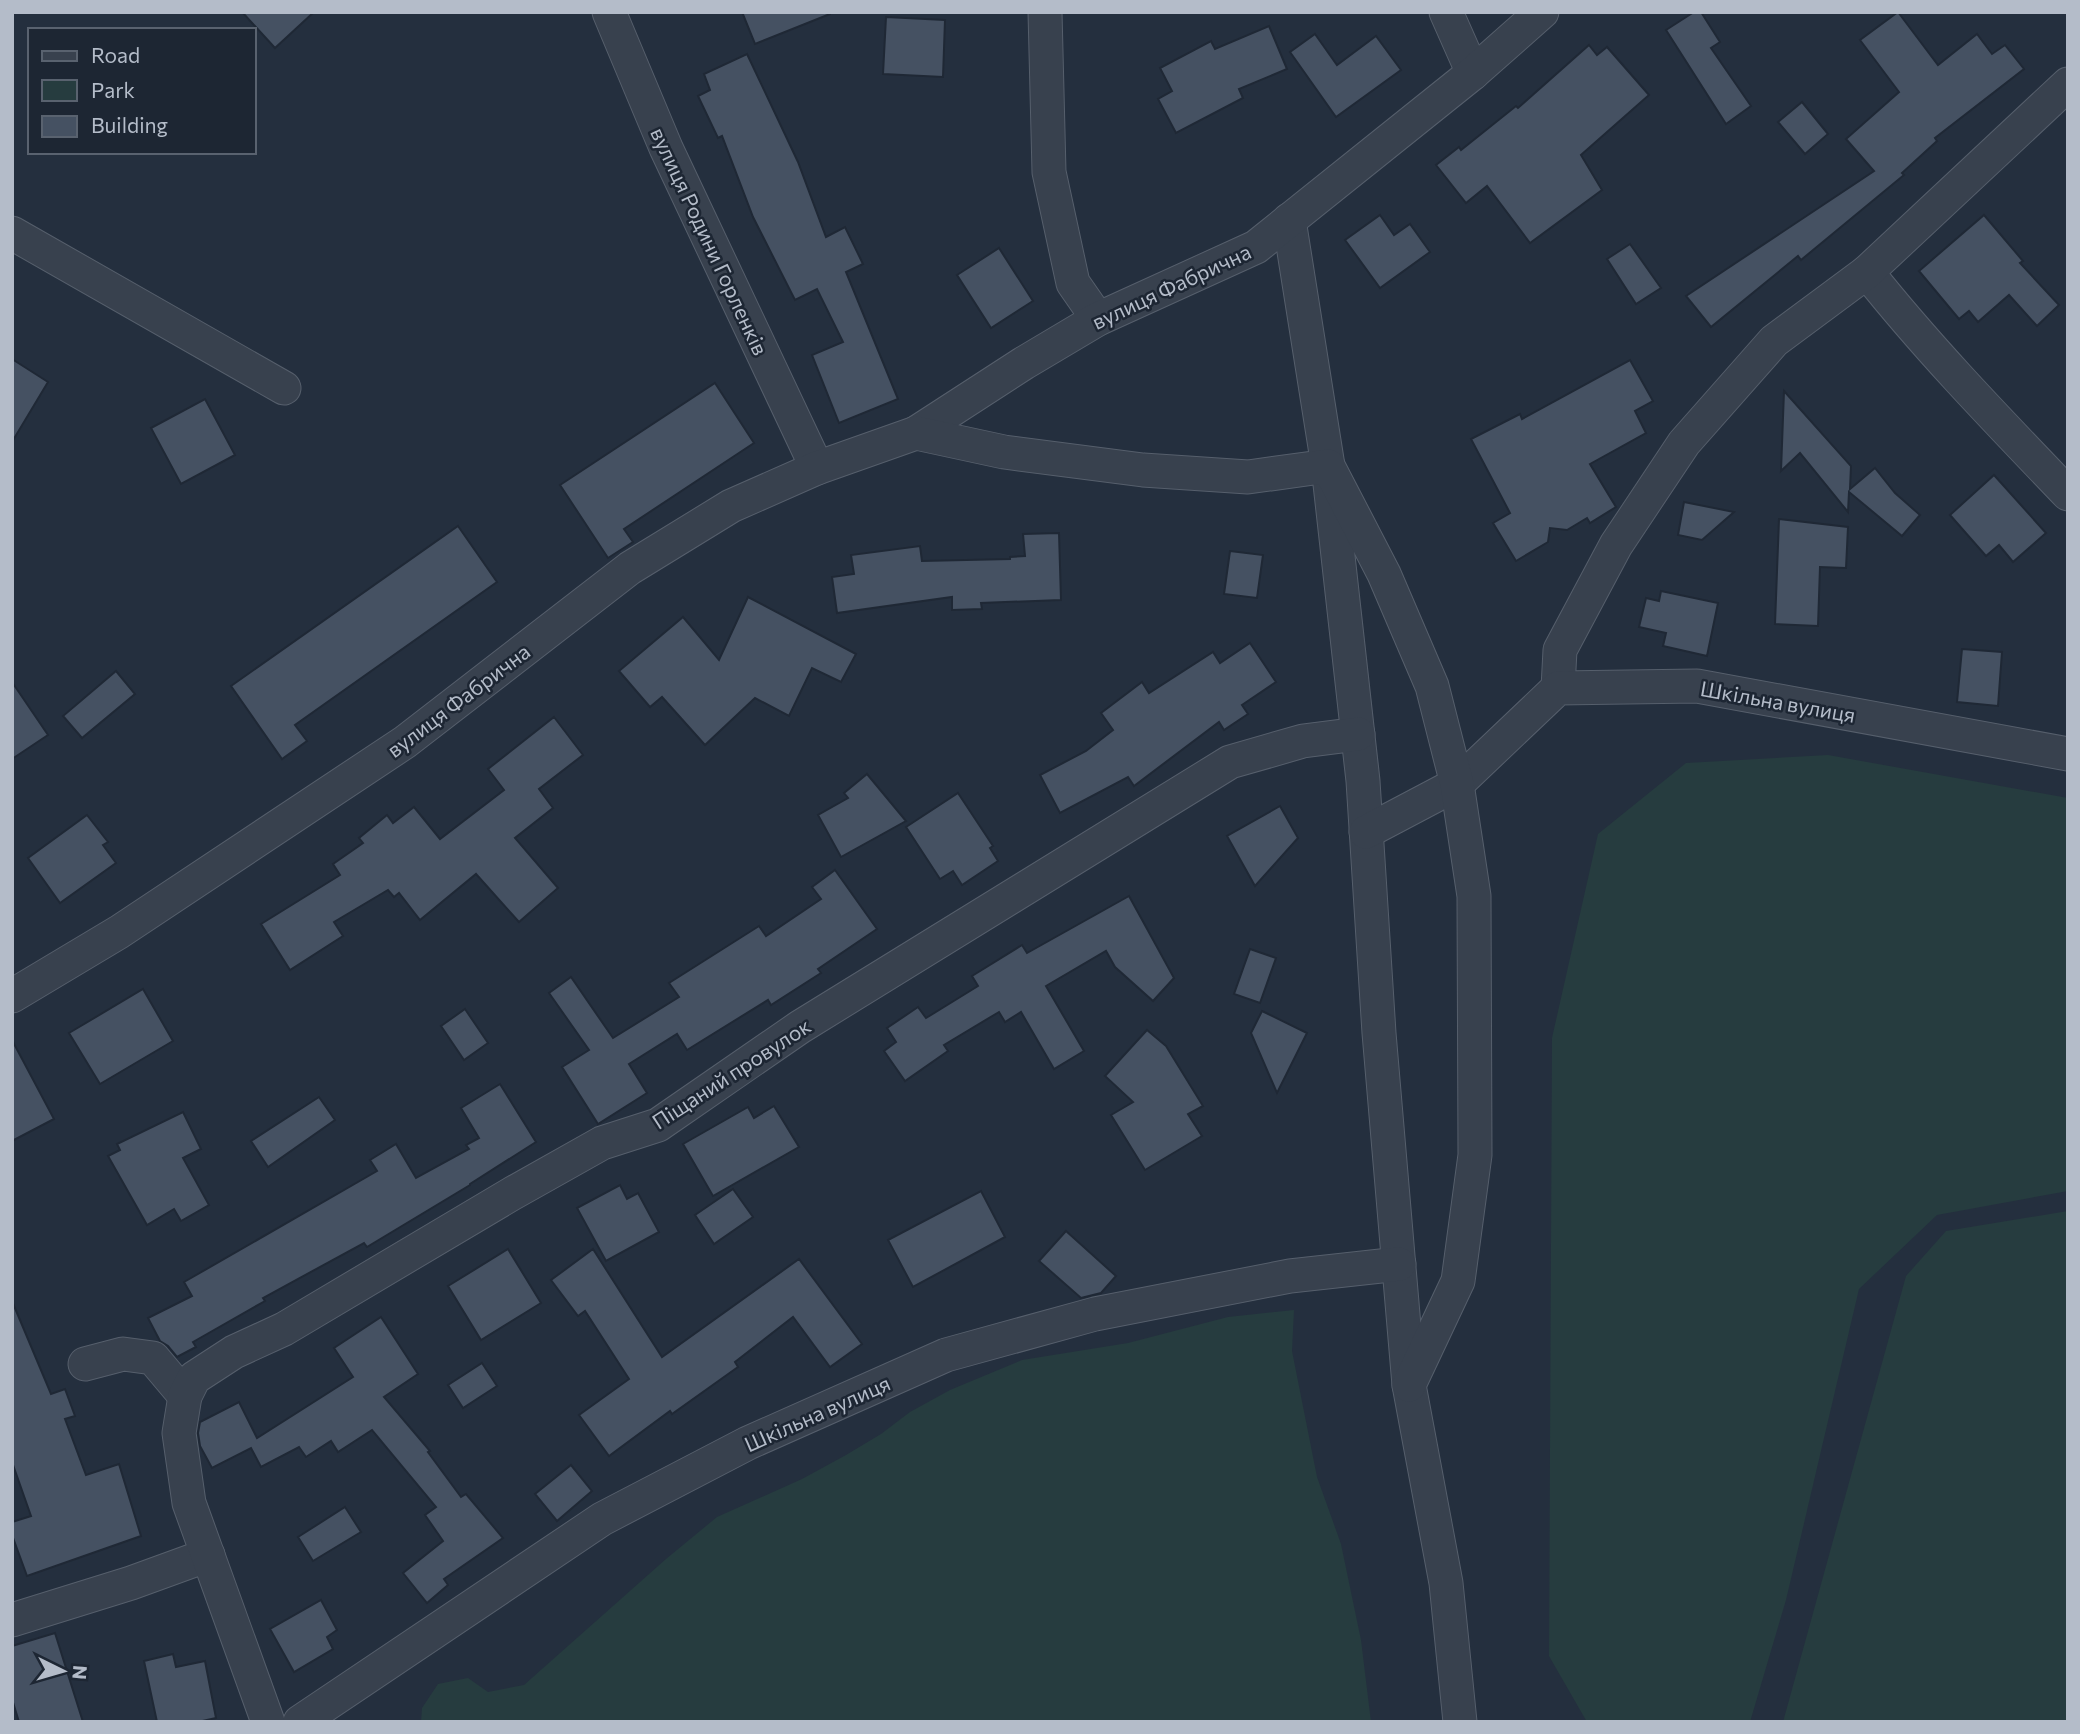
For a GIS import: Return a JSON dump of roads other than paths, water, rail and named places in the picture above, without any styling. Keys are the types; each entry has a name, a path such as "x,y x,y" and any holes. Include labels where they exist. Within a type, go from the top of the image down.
{"street":[{"name":"вулиця Родини Горленків","path":"610,12 672,160 817,468"},
{"path":"1045,12 1049,172 1073,283 1098,319"},
{"path":"1446,12 1473,73"},
{"name":"вулиця Фабрична","path":"12,996 119,932 405,742 630,568 731,506 817,468 916,433 1098,319 1256,247 1473,73 1542,12"},
{"path":"1366,832 1457,784 1558,688 1560,650 1616,545 1684,443 1774,341 1867,272 2068,83"},
{"path":"1289,220 1328,466 1358,734 1379,1033 1409,1385 1446,1583 1460,1722"},
{"path":"12,233 284,388"},
{"path":"1867,272 1892,304 1996,419 2068,494"},
{"path":"916,433 1004,452 1143,471 1248,477 1328,466"},
{"path":"1328,466 1384,573 1432,686 1457,784 1474,896 1475,1155 1458,1281 1409,1385"},
{"name":"Шкільна вулиця","path":"1558,688 1697,686 2068,754"},
{"name":"Піщаний провулок","path":"185,1396 194,1378 234,1352 284,1329 513,1192 603,1143 658,1125 800,1027 1230,761 1303,741 1358,734"},
{"name":"Шкільна вулиця","path":"300,1722 602,1518 748,1443 946,1354 1108,1312 1290,1276 1399,1264"},
{"path":"86,1364 123,1354 153,1358 185,1396 179,1433 189,1503 268,1722"},
{"path":"12,1620 131,1583 208,1555"}]}
